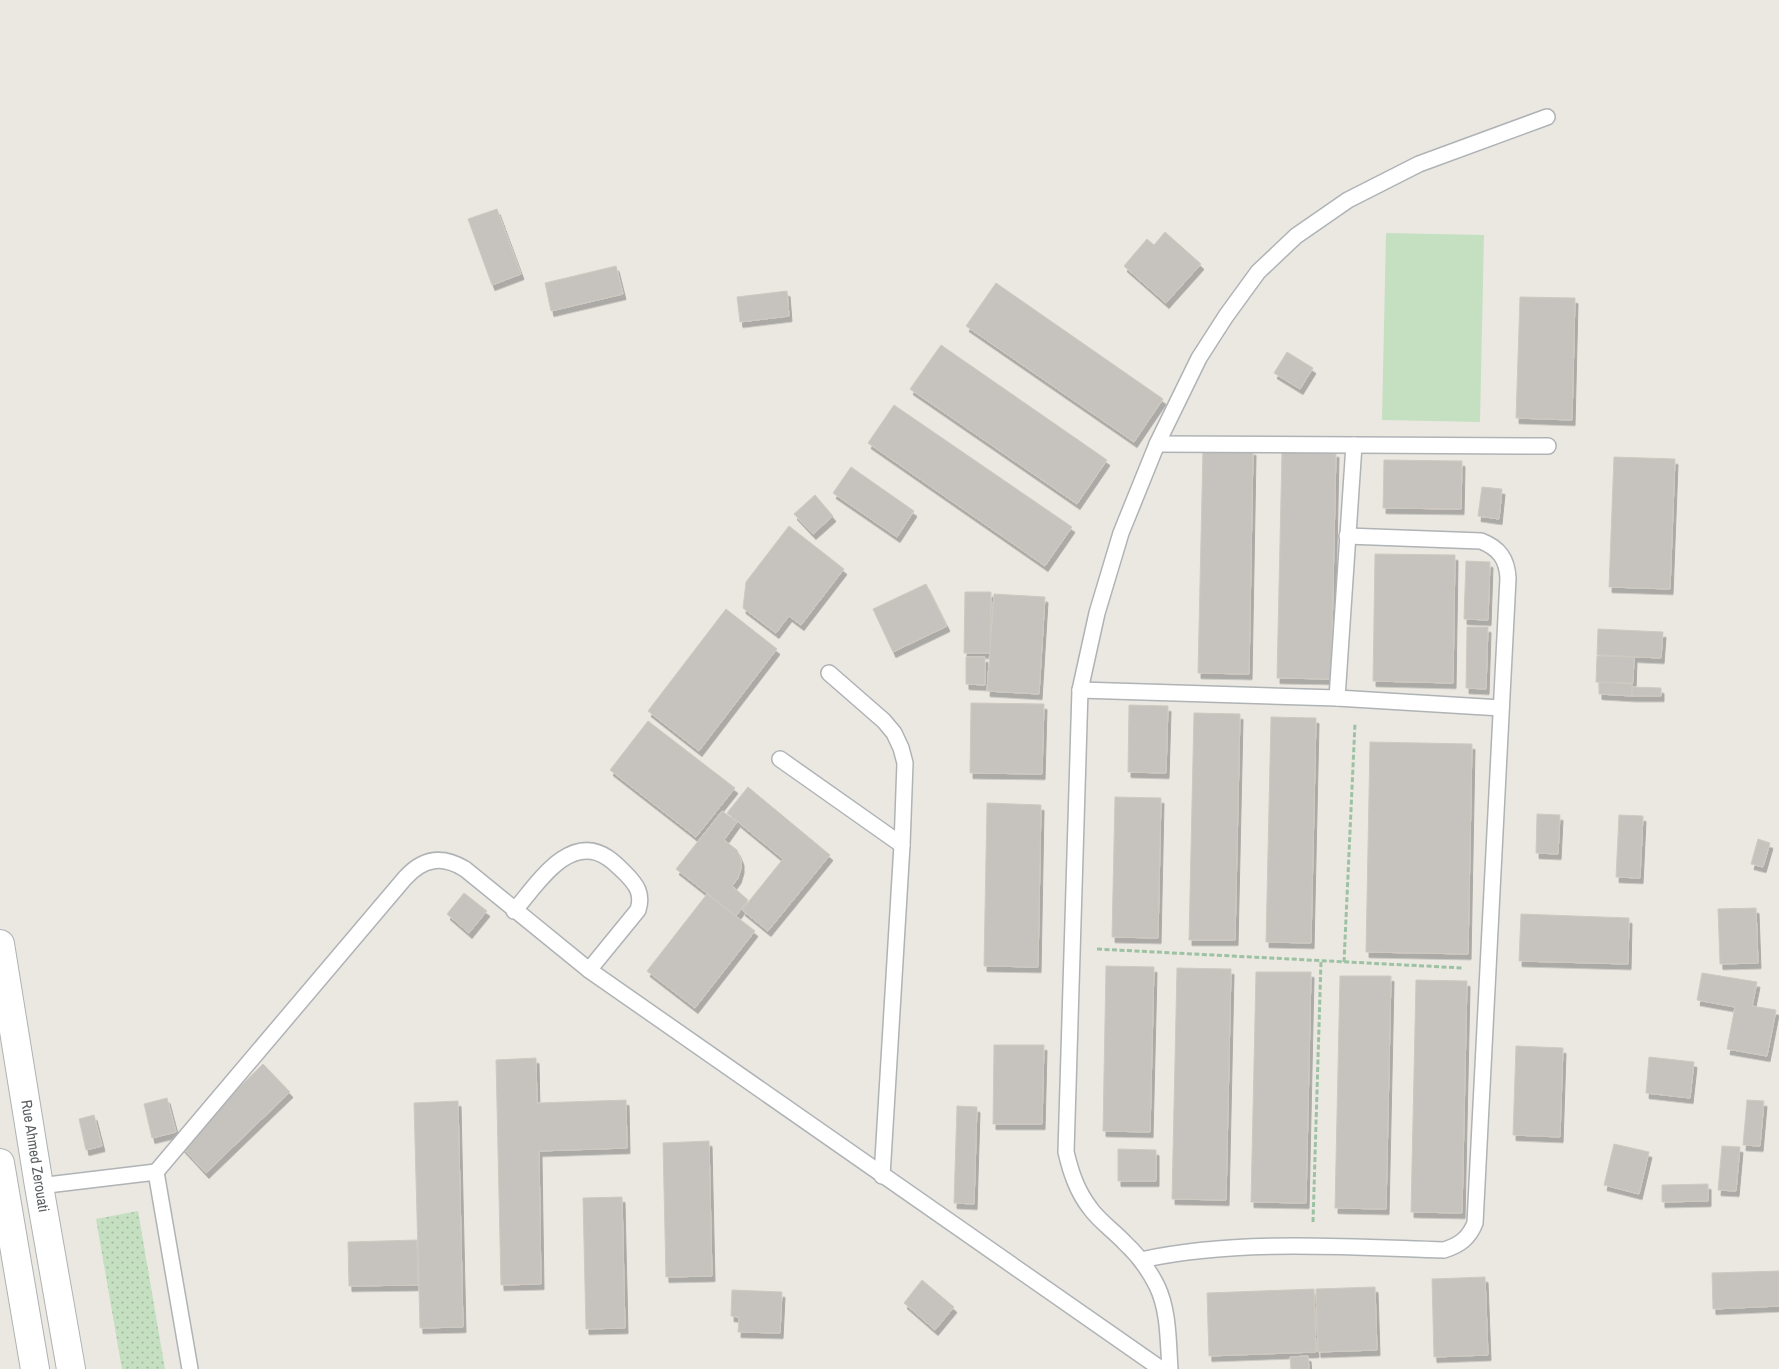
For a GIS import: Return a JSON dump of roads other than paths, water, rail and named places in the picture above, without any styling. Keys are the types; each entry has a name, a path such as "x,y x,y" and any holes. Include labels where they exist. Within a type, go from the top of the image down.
{"main road":[{"name":"Rue Ahmed Zerouati","path":"0,944 39,1186 72,1369"},
{"path":"0,1164 35,1369"}],"lane":[{"path":"1170,1369 1166,1315 1157,1287 1141,1260 1091,1210 1073,1179 1066,1152 1080,690 1097,614 1119,542 1157,444 1199,358 1258,272 1296,236 1348,200 1418,164 1547,116"},
{"path":"1157,444 1548,446"},
{"path":"1337,698 1354,445"},
{"path":"1141,1260 1206,1250 1313,1247 1444,1250 1455,1247 1464,1241 1471,1233 1475,1223 1508,578 1504,559 1498,550 1490,544 1480,541 1347,536"},
{"path":"829,673 884,721 894,733 905,763 902,846 882,1176"},
{"path":"1080,690 1337,698 1501,708"},
{"path":"780,759 902,846"},
{"path":"514,911 562,858 572,853 584,851 596,852 607,857 635,883 639,891 640,901 638,910 589,970"},
{"path":"39,1186 156,1172 413,870 422,864 444,861 465,869 514,911 589,970 1161,1369"},
{"path":"156,1172 190,1369"}]}
